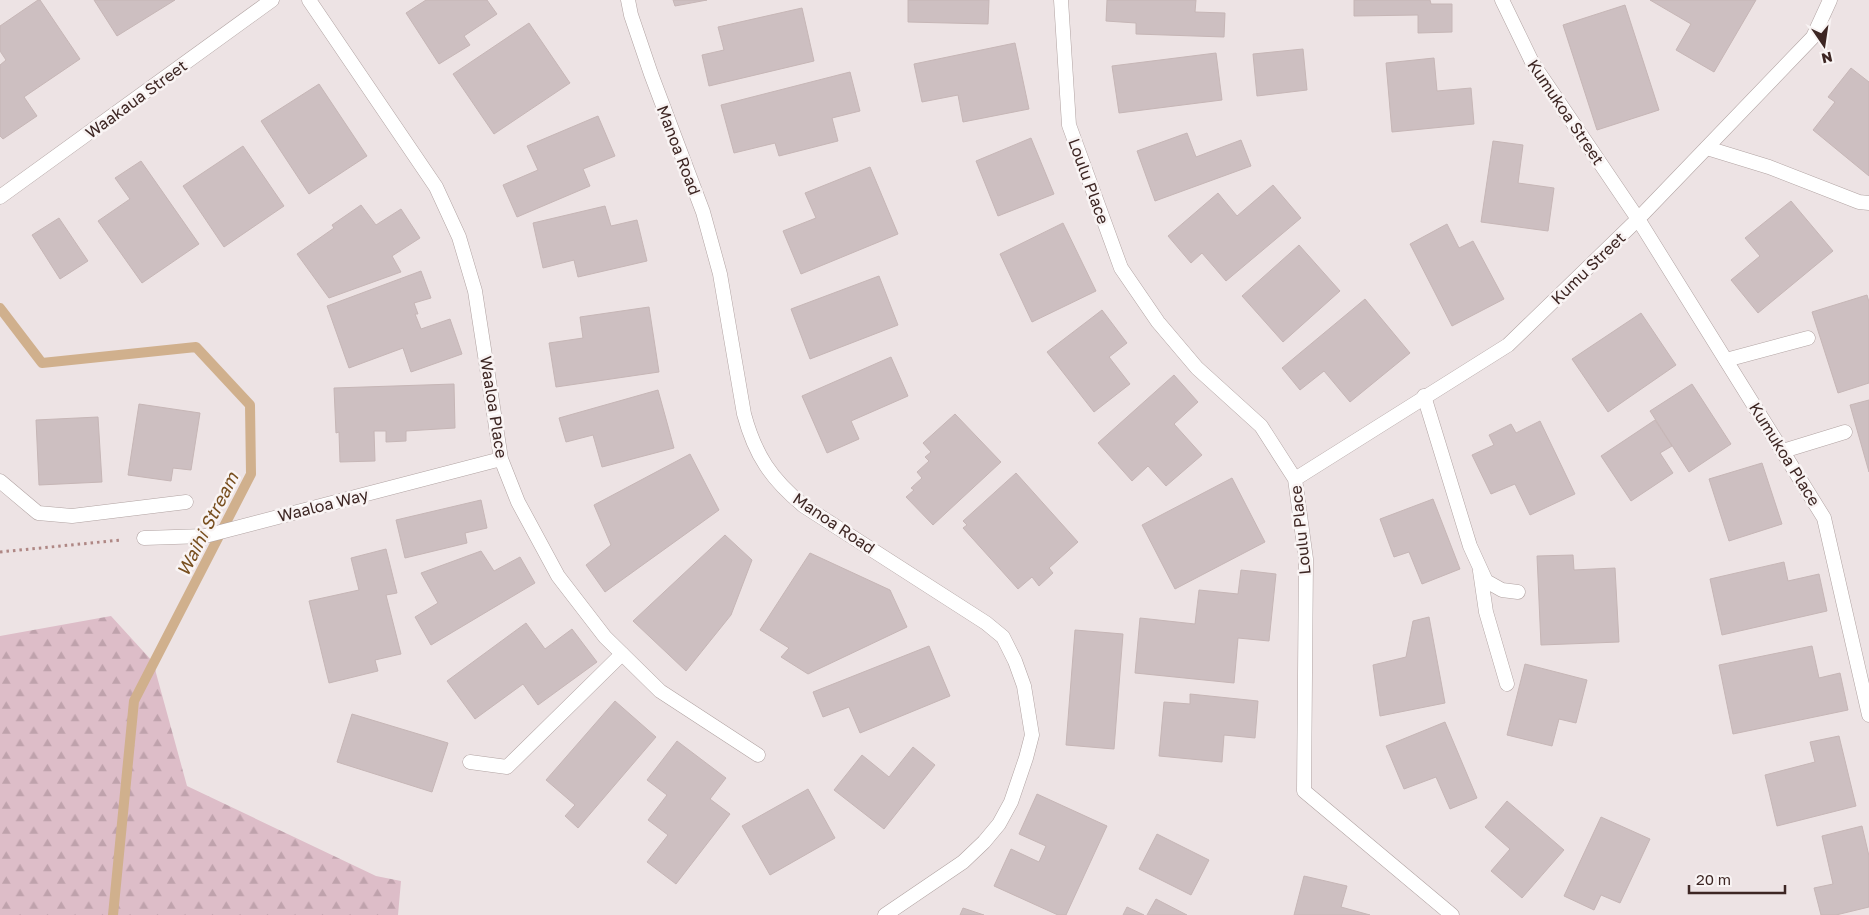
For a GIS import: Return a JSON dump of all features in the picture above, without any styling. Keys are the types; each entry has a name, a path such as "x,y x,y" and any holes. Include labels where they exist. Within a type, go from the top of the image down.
{"street":[{"name":"Waakaua Street","path":"0,197 272,0"},
{"name":"Waaloa Place","path":"309,0 436,187 460,237 475,291 501,460 518,502 558,576 605,637 660,690 758,756"},
{"name":"Manoa Road","path":"628,0 630,15 703,212 720,274 744,414 750,436 759,456 771,475 804,506 965,608 1003,637 1015,661 1024,686 1032,735 1012,802 999,824 963,862 885,915"},
{"name":"Loulu Place","path":"1061,0 1068,125 1121,268 1158,322 1197,368 1261,426 1295,478 1306,559 1304,791 1452,915"},
{"name":"Kumukoa Street","path":"1502,0 1532,64 1638,219"},
{"name":"Kumu Street","path":"1295,478 1508,345 1638,219 1814,37 1830,0"},
{"path":"1707,148 1769,167 1859,202 1869,202"},
{"name":"Kumukoa Place","path":"1638,219 1824,518 1869,715"},
{"path":"1726,360 1808,338"},
{"path":"1424,396 1470,546 1486,581 1502,590 1518,592"},
{"path":"1782,451 1845,432"},
{"name":"Waaloa Way","path":"144,538 205,536 501,460"},
{"path":"0,481 38,513 72,516 186,502"},
{"path":"1479,566 1486,612 1506,684"},
{"path":"470,762 507,768 622,654"}],"path":[{"path":"0,552 144,538"}],"green space":[{"path":"111,616 153,662 187,786 376,876 401,881 398,915 0,915 0,636"}],"building":[{"path":"40,0 80,59 24,97 37,116 3,139 0,136 0,65 6,60 0,51 0,26"},
{"path":"94,0 175,0 117,36"},
{"path":"426,0 487,0 497,14 464,36 470,45 439,64 406,13"},
{"path":"673,0 707,0 675,6"},
{"path":"908,0 989,0 988,24 908,22"},
{"path":"1107,0 1196,0 1195,12 1225,13 1224,37 1136,34 1136,23 1106,21"},
{"path":"1354,0 1430,0 1431,4 1452,4 1452,32 1418,33 1418,15 1354,16"},
{"path":"1650,0 1756,0 1714,72 1676,50 1691,24"},
{"path":"1625,5 1659,110 1597,130 1563,25"},
{"path":"802,8 814,61 709,86 702,55 724,50 718,27"},
{"path":"529,23 570,83 494,134 453,74"},
{"path":"1015,43 1029,109 963,122 958,95 922,102 914,64"},
{"path":"1303,49 1307,90 1257,96 1253,54"},
{"path":"1216,53 1222,100 1119,113 1112,66"},
{"path":"1434,58 1437,91 1471,88 1474,124 1392,132 1386,63"},
{"path":"1851,68 1869,82 1869,176 1813,130 1835,102 1828,97"},
{"path":"850,72 860,111 832,118 838,141 779,156 775,143 734,153 721,105"},
{"path":"319,84 367,156 309,194 261,121"},
{"path":"598,116 615,156 583,169 590,186 517,217 503,185 538,170 527,146"},
{"path":"1187,133 1196,157 1241,140 1251,166 1155,201 1137,151"},
{"path":"1031,138 1054,194 998,216 976,161"},
{"path":"1493,141 1523,145 1518,183 1554,188 1548,231 1481,222"},
{"path":"243,146 284,206 224,247 183,186"},
{"path":"141,161 199,244 142,283 98,221 130,199 115,178"},
{"path":"870,167 898,234 801,274 783,231 816,218 805,193"},
{"path":"1273,185 1301,218 1226,281 1202,253 1191,263 1168,236 1218,193 1237,216"},
{"path":"1791,201 1833,251 1758,313 1731,280 1760,256 1745,238"},
{"path":"361,205 376,225 401,209 420,238 392,256 401,272 329,298 297,254 334,228 332,225"},
{"path":"605,206 611,226 637,220 647,261 578,277 574,260 543,268 533,223"},
{"path":"59,218 88,261 60,279 32,235"},
{"path":"1063,223 1096,291 1032,322 1000,254"},
{"path":"1447,224 1459,248 1473,241 1504,299 1452,326 1410,244"},
{"path":"1299,245 1340,291 1283,342 1242,296"},
{"path":"421,271 431,298 414,303 418,314 415,314 421,329 450,319 462,354 411,372 403,348 349,368 327,306"},
{"path":"879,276 898,325 810,359 791,309"},
{"path":"1867,295 1869,302 1869,383 1838,393 1812,312"},
{"path":"1365,299 1410,353 1350,402 1324,371 1300,390 1282,368"},
{"path":"649,307 659,372 556,387 549,343 583,338 580,317"},
{"path":"1102,310 1127,343 1109,357 1130,384 1094,412 1047,352"},
{"path":"1641,313 1676,365 1608,412 1572,359"},
{"path":"891,357 908,396 851,421 859,439 827,453 802,396"},
{"path":"1174,375 1198,402 1174,424 1202,455 1166,486 1148,466 1132,481 1098,443"},
{"path":"454,384 455,428 406,431 406,441 386,442 386,431 374,431 375,461 340,462 339,432 336,433 334,388"},
{"path":"1692,384 1731,444 1689,472 1650,411"},
{"path":"658,390 674,448 602,467 593,435 566,442 559,418"},
{"path":"1869,400 1869,472 1850,405"},
{"path":"139,404 200,413 191,470 173,468 171,481 128,475"},
{"path":"955,414 1001,462 933,525 906,497 914,490 911,488 922,478 917,472 929,461 925,457 931,452 923,443"},
{"path":"98,417 102,482 39,485 36,420"},
{"path":"1655,420 1672,446 1660,453 1673,473 1631,501 1601,456"},
{"path":"1540,421 1575,494 1530,515 1515,484 1491,494 1472,455 1494,445 1489,435 1511,424 1516,433"},
{"path":"690,454 719,510 605,592 586,565 611,545 594,505"},
{"path":"1762,463 1782,524 1729,541 1709,479"},
{"path":"1016,473 1078,542 1049,568 1053,573 1039,586 1032,577 1018,589 963,528 967,525 963,521"},
{"path":"1232,478 1265,542 1175,589 1142,525"},
{"path":"1433,499 1460,569 1422,584 1409,552 1394,557 1380,519"},
{"path":"481,500 487,528 465,533 467,543 405,558 396,520"},
{"path":"725,535 752,560 731,615 686,671 633,621"},
{"path":"386,549 397,593 386,595 401,654 375,660 378,671 329,683 309,601 359,590 351,558"},
{"path":"481,551 494,571 520,557 535,583 431,645 415,617 438,603 421,573"},
{"path":"810,553 890,590 907,627 808,674 781,657 789,648 760,630"},
{"path":"1573,555 1574,570 1615,568 1619,642 1541,645 1537,556"},
{"path":"1784,562 1788,581 1819,574 1827,611 1722,635 1710,579"},
{"path":"1241,570 1276,574 1269,641 1238,638 1234,683 1135,673 1140,618 1195,624 1199,590 1238,594"},
{"path":"1429,617 1445,703 1380,716 1373,665 1406,657 1413,621"},
{"path":"526,623 545,649 572,629 597,662 538,705 523,684 475,719 447,681"},
{"path":"1075,630 1123,634 1114,749 1066,745"},
{"path":"929,646 950,696 860,733 849,707 823,717 813,692"},
{"path":"1812,646 1819,678 1840,673 1848,710 1733,734 1719,665"},
{"path":"1525,664 1587,680 1576,723 1559,719 1552,746 1507,735"},
{"path":"1190,694 1258,701 1255,738 1224,735 1222,762 1159,756 1164,702 1190,704"},
{"path":"615,701 656,737 578,828 565,816 575,805 546,780"},
{"path":"352,714 448,743 432,792 337,762"},
{"path":"1445,722 1477,798 1450,809 1436,777 1404,789 1386,746"},
{"path":"1839,736 1856,806 1777,826 1765,775 1815,762 1810,742"},
{"path":"677,741 726,778 710,799 730,814 676,884 647,862 668,835 648,820 667,795 647,780"},
{"path":"913,747 935,765 884,829 834,790 862,755 889,777"},
{"path":"808,789 835,838 770,875 742,826"},
{"path":"1037,794 1107,826 1066,915 1058,915 994,886 1011,849 1039,862 1046,846 1019,834"},
{"path":"1507,801 1564,850 1522,898 1491,871 1510,849 1485,827"},
{"path":"1601,817 1650,839 1620,903 1601,895 1594,910 1564,896"},
{"path":"1862,826 1869,856 1869,907 1836,915 1821,915 1814,888 1833,884 1822,836"},
{"path":"1157,834 1209,860 1191,895 1139,869"},
{"path":"1304,876 1347,886 1341,907 1370,915 1294,915"},
{"path":"1156,899 1187,915 1147,915"},
{"path":"1127,907 1144,915 1123,915"},
{"path":"963,908 984,915 960,915"}],"waterway":[{"name":"Waihi Stream","path":"0,308 42,363 196,347 250,405 251,474 134,701 113,915"}]}
